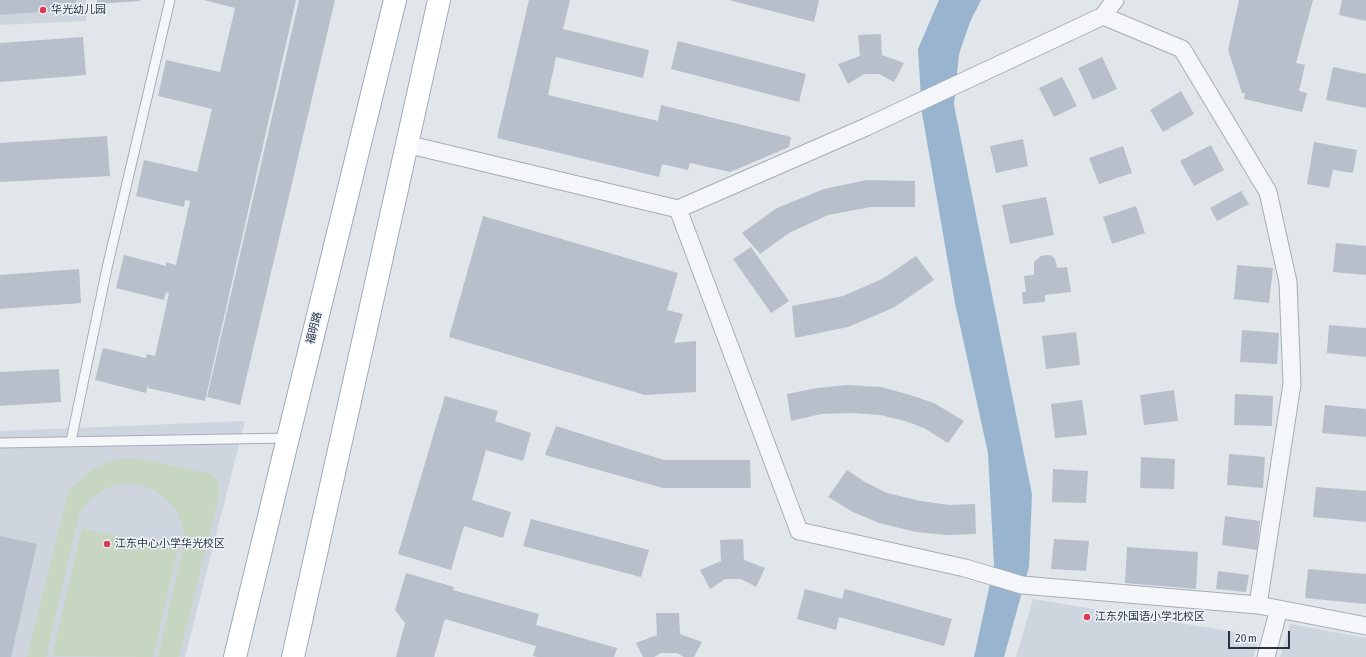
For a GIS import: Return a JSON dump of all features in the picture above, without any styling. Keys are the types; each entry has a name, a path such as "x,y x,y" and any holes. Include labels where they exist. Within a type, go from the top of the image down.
{"main road":[{"name":"福明路","path":"235,657 395,0"},
{"path":"293,657 439,0"}],"street":[{"path":"406,144 678,208 891,115 1104,16 1116,0"},
{"path":"1104,16 1182,49 1268,192 1288,282 1292,384 1258,605"},
{"path":"678,208 800,531 965,568 1022,585 1258,605 1366,626"},
{"path":"1266,657 1278,609"}],"lane":[{"path":"71,441 107,268 170,0"},
{"path":"0,442 288,438"}],"shaded area":[{"name":"华光幼儿园","path":"0,0 86,0 86,21 0,25"},
{"name":"江东中心小学华光校区","path":"245,421 185,657 0,657 0,431"},
{"name":"江东外国语小学北校区","path":"1033,599 1259,636 1253,657 1016,657"},
{"path":"1290,624 1366,638 1366,657 1280,657"}],"green space":[{"path":"137,458 211,474 217,480 219,487 219,496 179,657 158,657 185,539 178,513 167,500 154,490 140,484 121,483 101,491 86,504 79,515 46,657 27,657 69,490 92,470 106,463 120,459"},
{"path":"82,528 178,550 153,657 52,656"}],"water":[{"path":"939,0 981,0 970,22 959,54 954,105 1032,494 1029,567 1004,657 974,657 994,565 988,453 955,303 922,113 918,49"}],"building":[{"path":"0,0 76,0 77,9 0,15"},
{"path":"97,0 140,0 140,1 97,4"},
{"path":"204,0 296,0 205,401 148,388 148,384 146,393 95,380 103,348 146,358 147,354 155,356 169,293 166,292 164,300 116,288 124,255 166,266 166,262 176,265 190,201 185,200 184,207 136,196 144,160 197,172 212,109 158,96 166,60 220,72 235,8"},
{"path":"299,0 335,0 240,405 207,397"},
{"path":"529,0 570,0 563,29 649,50 643,78 556,57 548,95 658,121 661,105 791,137 789,147 730,172 690,163 688,170 662,164 659,177 497,138"},
{"path":"729,0 819,0 814,22"},
{"path":"1239,0 1313,0 1296,63 1305,65 1299,91 1307,93 1302,112 1244,99 1245,93 1242,93 1228,50"},
{"path":"1342,0 1366,0 1366,21 1339,15"},
{"path":"881,34 882,55 904,63 894,82 879,74 864,74 848,84 838,64 860,56 858,35"},
{"path":"83,37 86,75 0,82 0,43"},
{"path":"678,41 806,74 799,102 671,69"},
{"path":"1102,57 1117,89 1093,100 1078,68"},
{"path":"1333,67 1366,74 1366,108 1326,100"},
{"path":"1062,77 1077,106 1054,117 1039,88"},
{"path":"1181,91 1194,114 1163,132 1150,110"},
{"path":"107,136 110,176 0,182 0,143"},
{"path":"1023,139 1028,166 996,173 990,146"},
{"path":"1314,142 1357,150 1353,173 1333,170 1329,188 1307,184"},
{"path":"1211,145 1224,170 1194,186 1180,161"},
{"path":"1123,146 1132,173 1099,184 1089,158"},
{"path":"867,180 915,181 915,207 871,207 828,215 789,233 760,254 742,233 777,208 824,189"},
{"path":"1241,191 1249,204 1217,221 1210,208"},
{"path":"1046,197 1054,235 1010,244 1002,205"},
{"path":"1136,206 1145,233 1112,244 1103,217"},
{"path":"483,216 678,273 667,310 683,314 674,343 696,341 696,392 645,395 449,337"},
{"path":"1336,243 1366,246 1366,275 1333,272"},
{"path":"751,247 789,301 771,313 733,259"},
{"path":"1048,255 1055,259 1057,268 1067,267 1071,292 1045,295 1045,302 1023,304 1022,292 1026,292 1024,276 1034,275 1034,262 1041,256"},
{"path":"916,256 934,280 893,308 848,327 795,338 792,306 843,296 882,279"},
{"path":"1237,265 1273,268 1269,303 1234,299"},
{"path":"79,269 81,303 0,309 0,275"},
{"path":"1329,325 1366,328 1366,357 1327,353"},
{"path":"1242,330 1279,333 1277,364 1240,362"},
{"path":"1076,332 1080,365 1046,369 1042,336"},
{"path":"59,369 61,402 0,406 0,372"},
{"path":"847,385 881,387 910,395 934,403 964,421 948,443 924,428 905,421 880,415 850,413 821,414 791,421 787,394 817,388"},
{"path":"1174,390 1178,421 1144,425 1140,395"},
{"path":"1235,394 1273,396 1272,426 1234,425"},
{"path":"445,396 498,411 495,421 531,433 523,461 486,450 472,500 511,512 503,538 464,526 451,570 398,554"},
{"path":"1082,400 1087,435 1055,438 1051,404"},
{"path":"1325,405 1366,409 1366,437 1322,433"},
{"path":"556,426 664,460 750,460 751,488 663,488 545,455"},
{"path":"1229,454 1265,457 1263,488 1227,485"},
{"path":"1141,457 1175,459 1174,489 1140,488"},
{"path":"1053,469 1088,471 1086,503 1052,502"},
{"path":"847,470 865,482 887,493 921,501 949,505 975,504 976,534 948,535 916,532 879,523 853,512 828,497"},
{"path":"1316,487 1366,491 1366,522 1313,517"},
{"path":"1225,516 1260,521 1257,550 1222,545"},
{"path":"531,519 649,550 641,577 523,546"},
{"path":"0,536 37,544 11,657 0,657"},
{"path":"743,539 744,560 765,568 756,587 741,579 725,579 710,589 700,570 721,561 720,540"},
{"path":"1054,539 1089,541 1086,571 1051,569"},
{"path":"1127,547 1198,552 1196,589 1125,583"},
{"path":"1308,569 1366,574 1366,604 1305,598"},
{"path":"1218,571 1249,575 1246,592 1216,589"},
{"path":"406,573 454,587 453,590 539,614 536,625 617,648 614,657 537,657 533,656 536,646 445,619 434,657 396,657 405,623 395,610"},
{"path":"805,589 842,599 845,589 952,619 944,646 839,617 836,630 797,619"},
{"path":"656,613 679,613 680,634 702,642 694,657 684,657 677,653 661,653 654,657 643,657 636,643 657,635"}],"place":[{"name":"华光幼儿园","path":"43,10"},
{"name":"江东中心小学华光校区","path":"107,544"},
{"name":"江东外国语小学北校区","path":"1087,617"}]}
